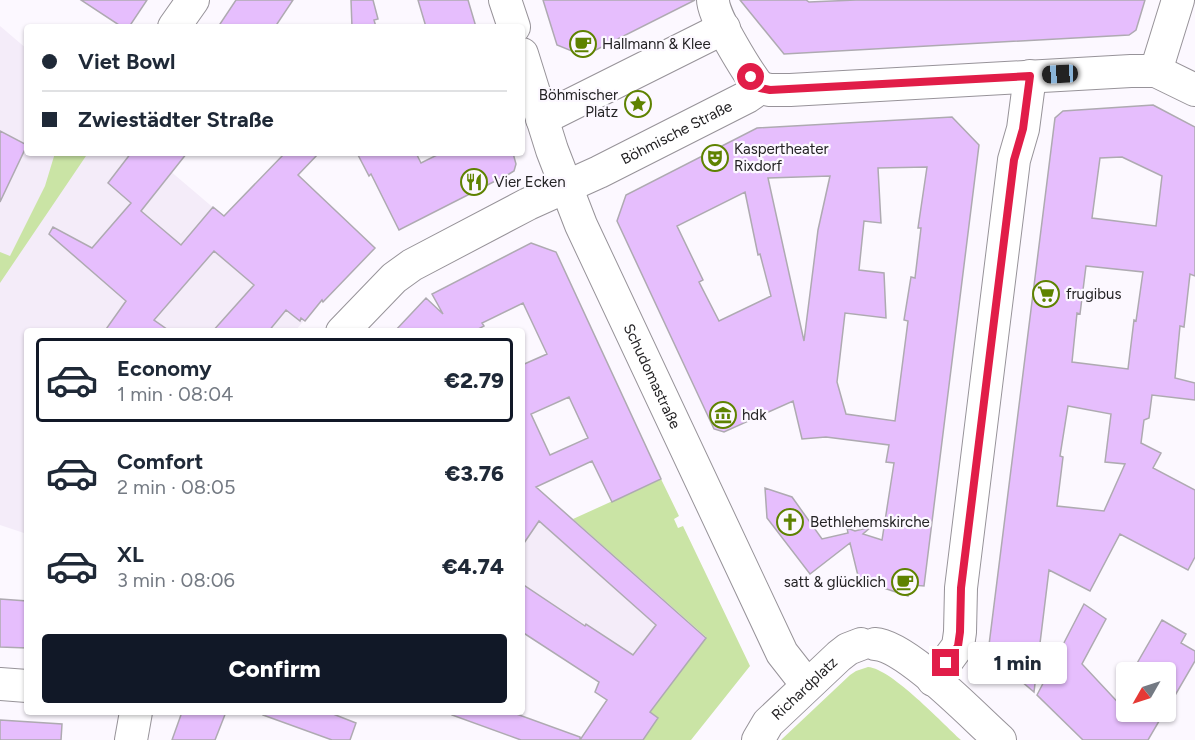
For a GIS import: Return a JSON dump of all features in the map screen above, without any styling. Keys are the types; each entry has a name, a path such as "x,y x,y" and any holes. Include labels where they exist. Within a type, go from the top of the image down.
{"street":[{"path":"176,24 193,0"},
{"path":"505,0 513,24"},
{"path":"1156,71 1178,0"},
{"path":"542,119 718,14 751,77 760,88 770,90 1156,71 1195,90"},
{"name":"Schudomastraße","path":"525,64 542,119 581,225 768,624 786,660 807,685"},
{"path":"933,680 958,646 961,588 1014,160 1023,129 1030,76"},
{"name":"Böhmische Straße","path":"346,328 394,278 412,265 528,204 567,187 747,97 760,88"},
{"name":"Richardplatz","path":"758,740 768,723 839,656 868,644 895,650 933,680 1000,740"},
{"path":"0,684 24,686"},
{"path":"131,740 135,715"}],"shaded area":[{"path":"0,26 24,46 24,156 153,156 322,300 298,328 24,328 24,533 0,525"},
{"path":"525,477 671,606 621,669 525,607"}],"green space":[{"path":"54,156 86,156 0,283 0,252 10,256 45,186"},
{"path":"661,479 679,516 674,519 678,528 683,526 750,666 691,740 632,740 651,727 658,718 650,712 706,637 573,519"},
{"path":"868,667 878,670 903,686 961,740 781,740 850,675"}],"building":[{"path":"81,0 147,0 131,24 117,24"},
{"path":"236,0 293,0 277,24 220,24"},
{"path":"351,0 373,0 378,19 374,20 375,24 352,24"},
{"path":"418,0 468,0 475,24 425,24"},
{"path":"543,0 695,0 584,56 557,45"},
{"path":"740,0 806,0 809,2 1145,0 1136,30 1129,35 784,54"},
{"path":"1153,105 1195,127 1195,276 1190,274 1184,327 1180,326 1175,378 1195,383 1195,400 1152,395 1149,418 1144,420 1141,443 1161,453 1153,468 1195,490 1195,557 1188,570 1120,534 1090,591 1049,570 1034,692 988,653 1055,118 1063,111","holes":["1122,157 1162,176 1156,226 1092,218 1100,158","1086,266 1143,272 1128,369 1072,362 1077,313 1080,314","1068,406 1111,414 1105,462 1125,464 1104,511 1057,506 1063,457 1060,456"]},
{"path":"952,117 979,145 924,586 912,585 908,596 859,580 850,543 810,574 767,518 765,488 792,497 822,539 848,533 847,528 855,531 871,527 863,534 882,540 894,463 886,462 889,445 826,437 802,439 793,401 724,432 714,429 617,221 626,195 757,128","holes":["927,167 918,228 921,228 915,278 911,277 904,320 908,321 895,421 846,414 837,382 845,313 886,318 884,273 859,270 864,221 881,223 878,168","830,176 818,230 804,341 768,178","745,192 758,255 760,254 771,296 719,321 699,282 703,280 677,226"]},
{"path":"0,131 24,143 24,151 0,202"},
{"path":"129,156 185,156 141,211 181,245 213,207 224,216 282,156 316,156 298,175 375,248 323,302 322,300 305,321 301,318 300,321 286,310 271,328 216,328 254,285 214,251 154,320 165,328 107,328 126,301 49,234 53,227 92,248 131,203 108,183"},
{"path":"359,156 418,156 421,163 435,156 514,156 516,164 514,171 509,174 399,230 371,174 369,176"},
{"path":"531,243 556,252 661,479 612,502 592,461 536,487 706,638 650,712 658,718 643,740 580,740 607,700 595,692 599,682 525,634 525,586 633,655 656,625 539,521 525,542 525,364 547,354 523,303 482,323 484,326 480,328 398,328 426,298 443,314 432,294","holes":["569,397 588,438 550,455 531,414"]},
{"path":"0,599 24,601 24,648 0,647"},
{"path":"1084,604 1106,619 1082,664 1116,700 1116,722 1159,722 1148,740 1083,740 1037,695"},
{"path":"1162,620 1186,634 1181,643 1195,651 1195,661 1176,694 1176,662 1138,662"},
{"path":"181,715 225,715 215,740 172,740"},
{"path":"263,715 336,715 356,723 350,740 332,740"},
{"path":"452,715 519,715 580,737 580,740 521,740"},
{"path":"0,720 62,724 61,740 0,740"}],"place":[{"name":"Hallmann & Klee","path":"583,44"},
{"name":"Böhmischer Platz","path":"638,104"},
{"name":"Kaspertheater Rixdorf","path":"715,158"},
{"name":"Vier Ecken","path":"474,182"},
{"name":"frugibus","path":"1046,294"},
{"name":"hdk","path":"723,415"},
{"name":"Bethlehemskirche","path":"790,522"},
{"name":"satt & glücklich","path":"905,582"}],"route":[{"path":"751,77 760,88 770,90 1030,76 1023,129 1014,160 961,588 958,646 946,663"}]}
